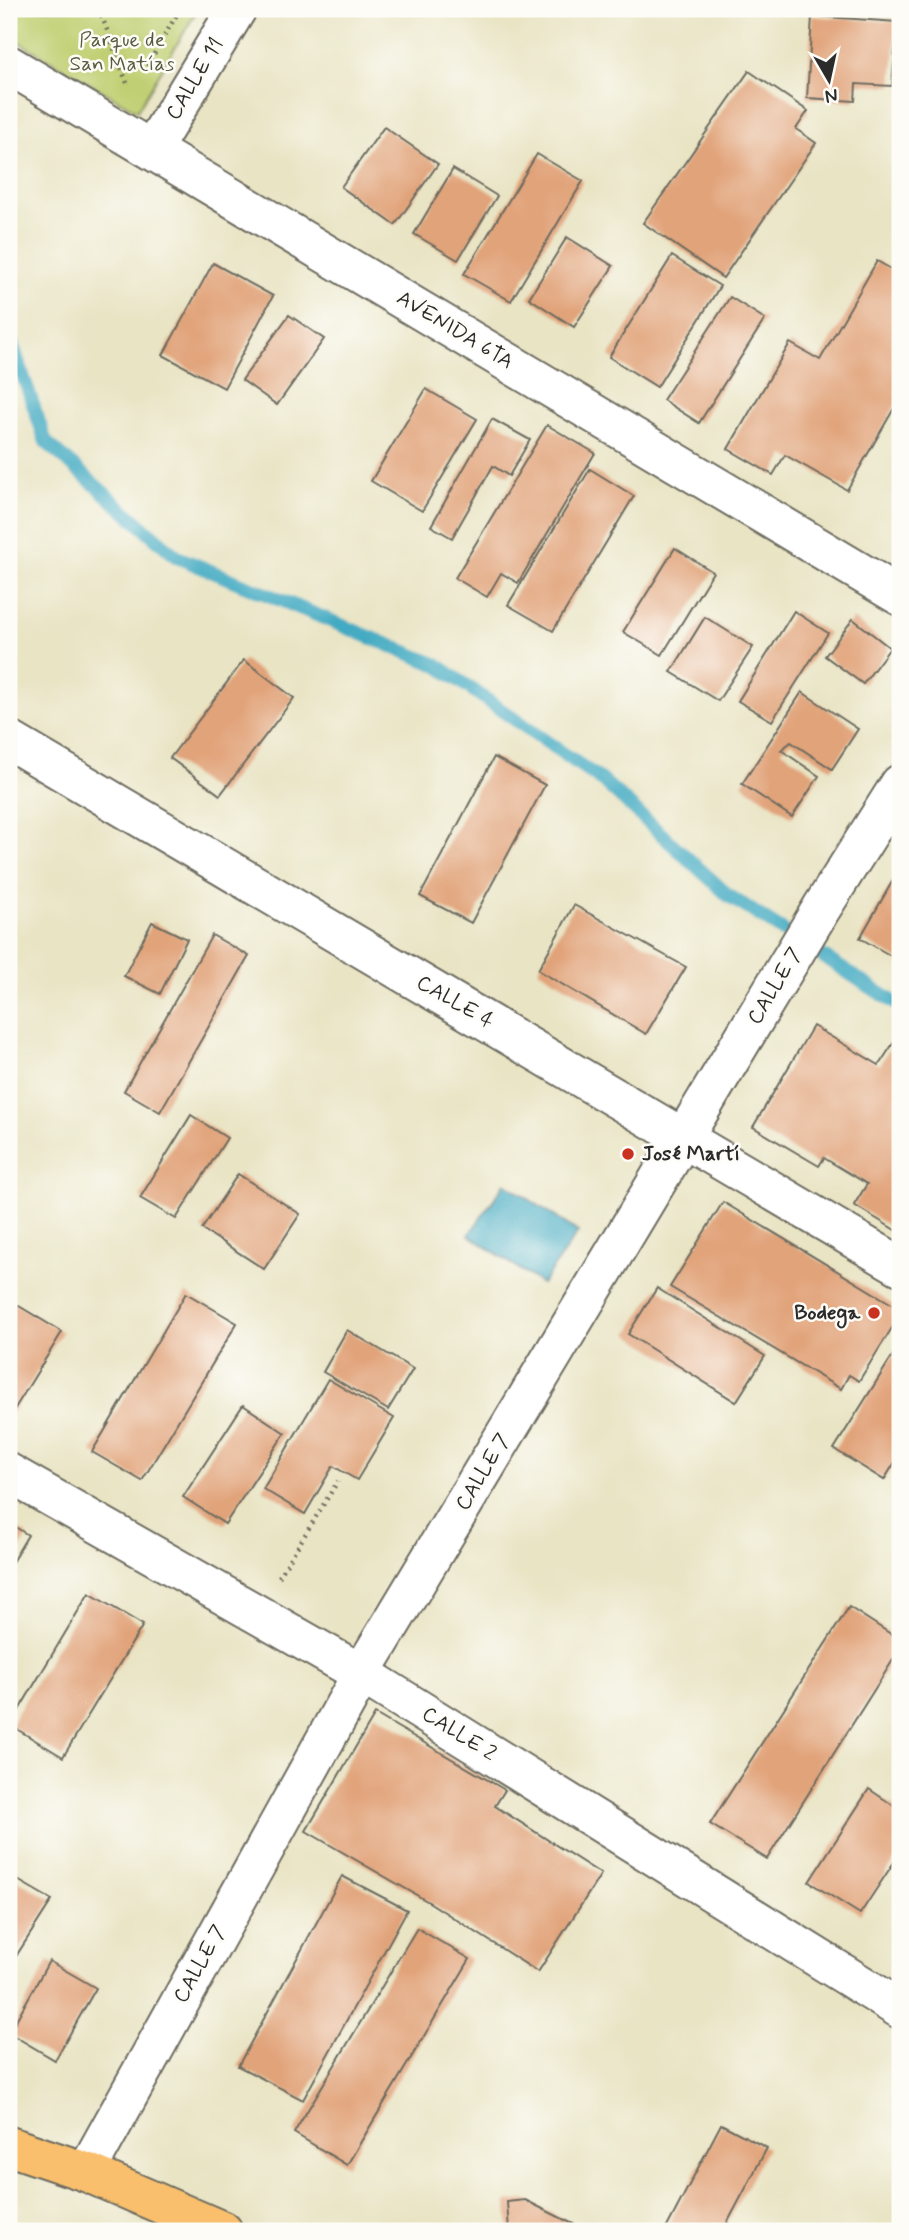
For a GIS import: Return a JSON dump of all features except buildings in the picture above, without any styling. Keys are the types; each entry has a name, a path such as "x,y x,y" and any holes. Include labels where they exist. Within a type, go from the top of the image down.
{"main road":[{"path":"9,2146 86,2172 223,2231"}],"street":[{"name":"CALLE 11","path":"152,149 237,9"},
{"name":"AVENIDA 6TA","path":"9,65 900,596"},
{"name":"CALLE 4","path":"9,740 900,1266"},
{"name":"CALLE 7","path":"86,2172 362,1674 821,909 900,784"},
{"name":"CALLE 2","path":"9,1473 362,1674 900,2009"}],"path":[{"path":"143,72 180,9"},
{"path":"256,1612 338,1482"}],"green space":[{"name":"Parque de San Matías","path":"9,9 198,9 137,111 9,36"}],"water":[{"path":"505,1183 578,1232 542,1284 469,1235"}],"waterway":[{"path":"9,335 46,442 177,557 437,665 604,782 729,896 900,1006"}],"place":[{"name":"José Martí","path":"628,1154"},
{"name":"Bodega","path":"874,1313"}]}
